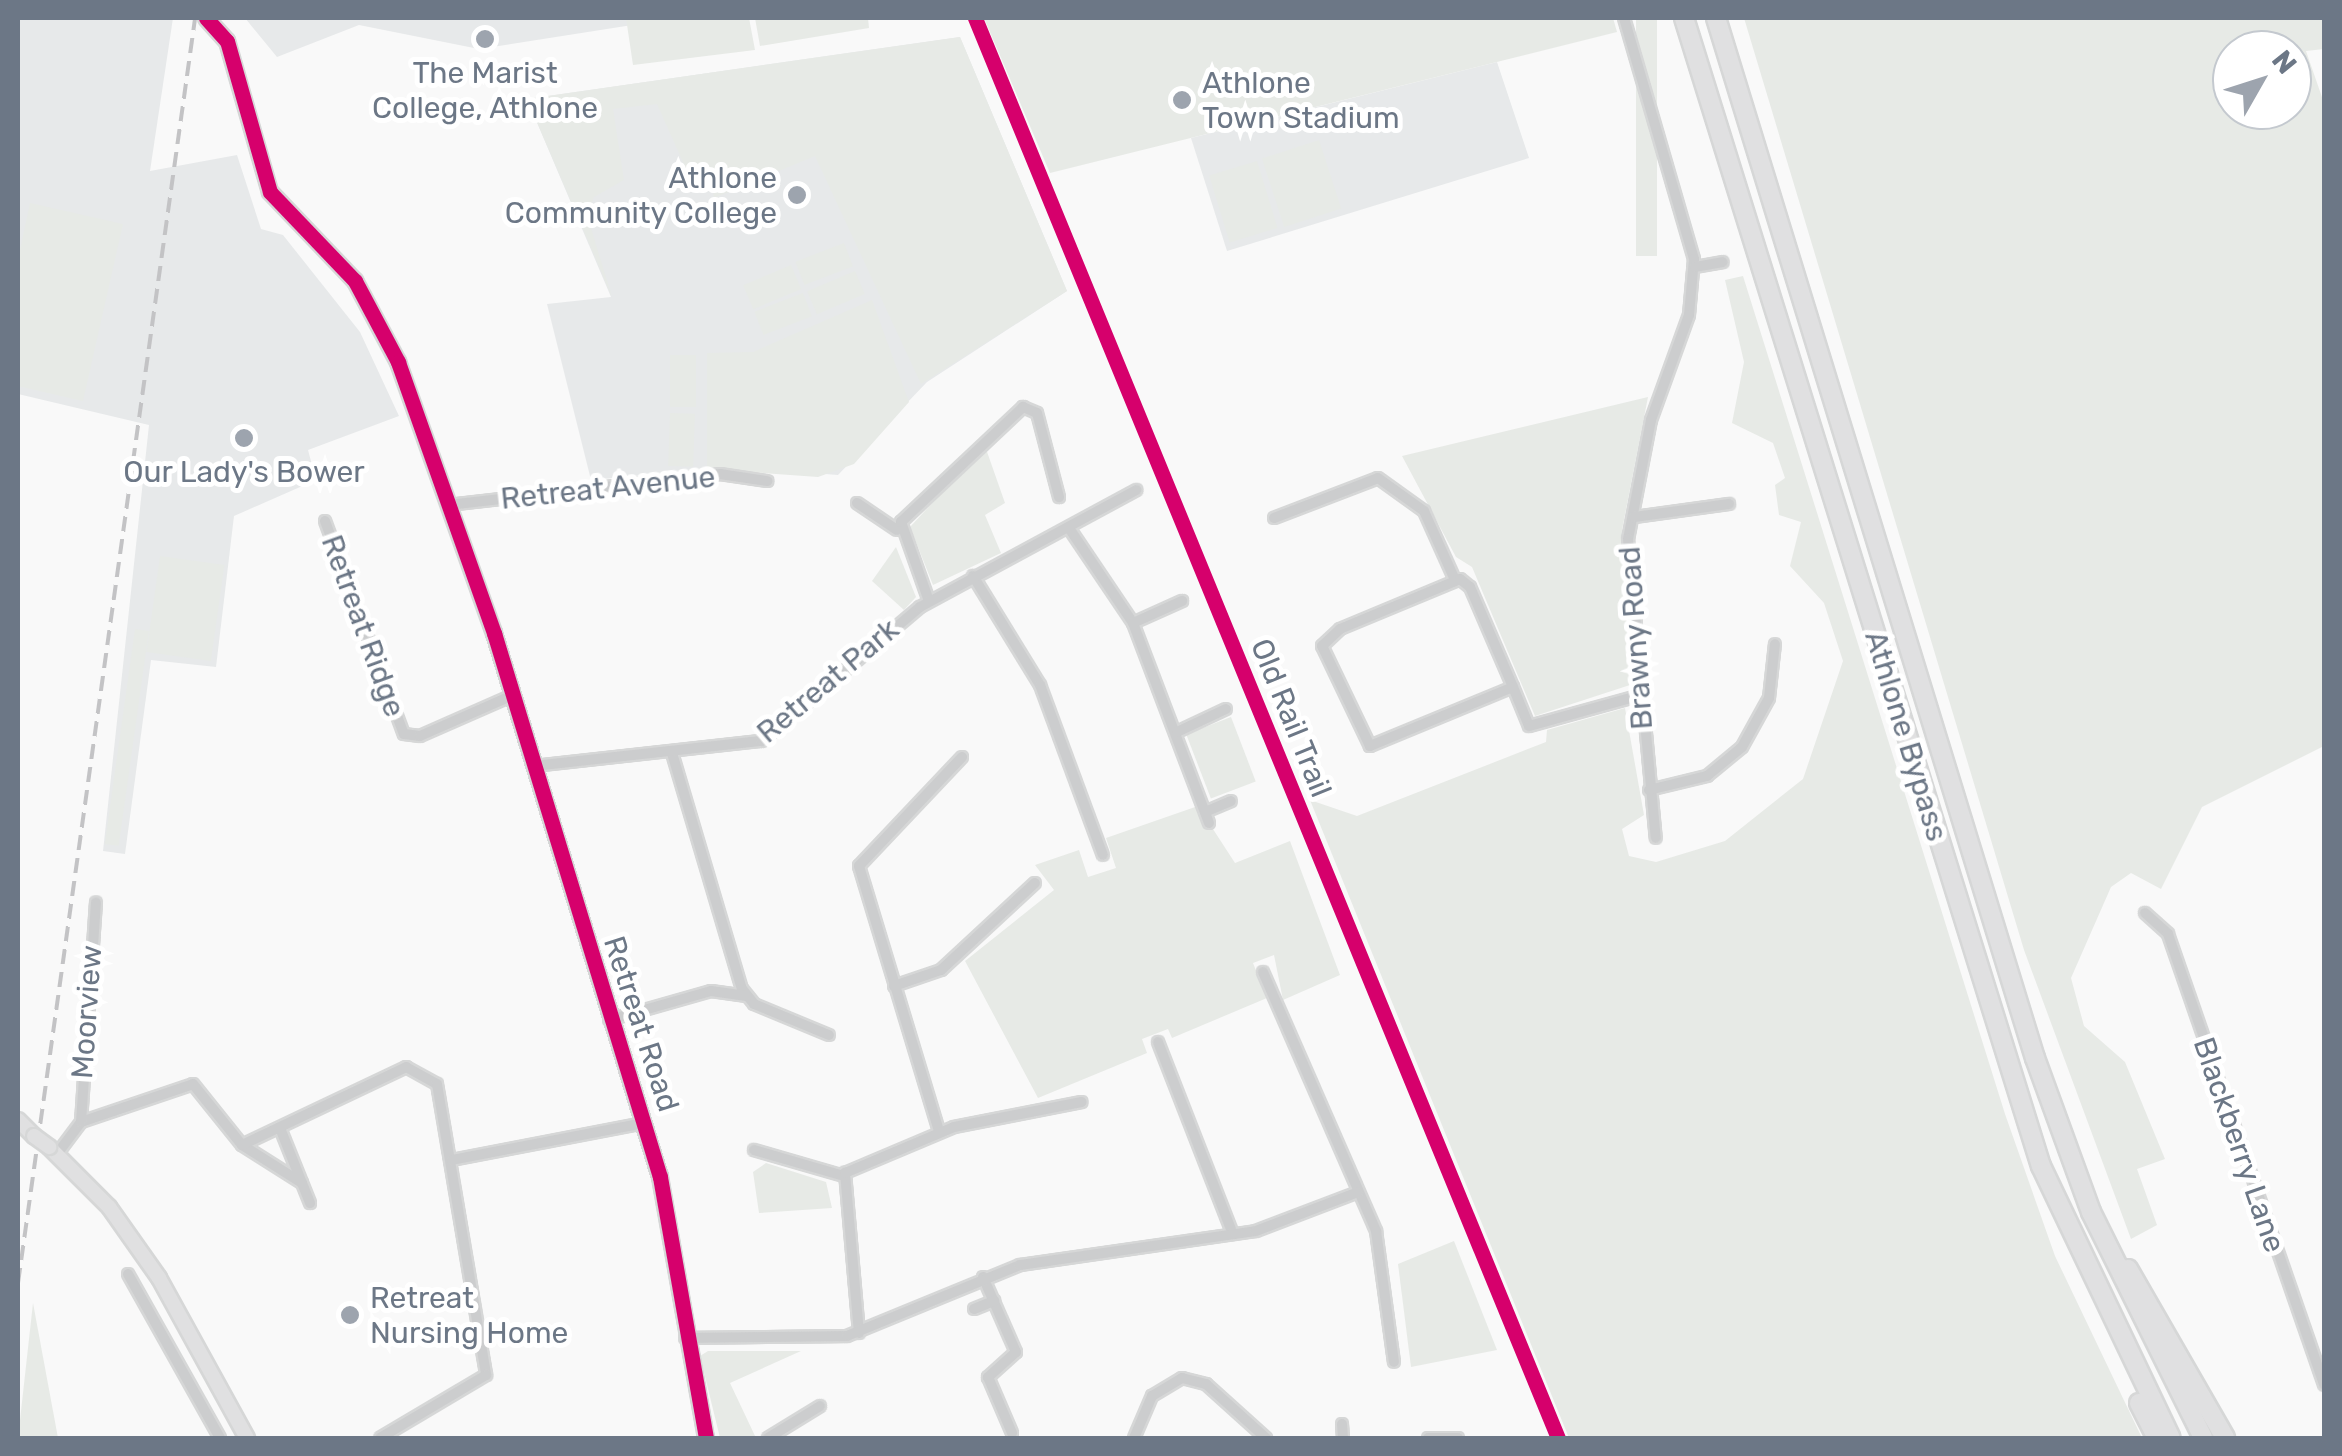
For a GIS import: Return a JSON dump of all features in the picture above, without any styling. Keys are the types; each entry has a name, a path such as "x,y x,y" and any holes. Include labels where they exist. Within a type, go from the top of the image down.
{"highway":[{"name":"Athlone Bypass","path":"1684,18 1981,979 2079,1260 2172,1438"},
{"name":"Athlone Bypass","path":"1716,18 2035,1058 2091,1212 2203,1438"},
{"path":"2035,1058 2118,1249 2225,1438"},
{"path":"2079,1260 2157,1438"}],"street":[{"name":"Brawny Road","path":"1624,18 1694,267 1634,517 1638,696 1656,838"},
{"name":"Retreat Road","path":"209,20 227,41 270,192 326,246 375,315 499,632 511,696 608,1020 644,1123 673,1230 685,1338 706,1438"},
{"path":"1694,267 1723,262"},
{"path":"898,530 1026,407 1037,413 1060,497"},
{"name":"Retreat Avenue","path":"448,505 720,474 767,482"},
{"path":"1274,518 1378,478 1424,511 1456,580 1470,587 1533,740"},
{"name":"Retreat Park","path":"534,766 762,741 929,601 1136,490"},
{"path":"857,503 898,530 929,601"},
{"path":"1634,517 1729,504"},
{"name":"Retreat Ridge","path":"324,520 404,734 420,736 511,696"},
{"path":"1069,528 1133,623 1207,818 1231,801"},
{"path":"973,576 1040,686 1103,855"},
{"path":"1456,580 1324,642 1356,732 1375,746 1513,687"},
{"path":"1133,623 1182,601"},
{"path":"1649,790 1707,776 1742,747 1768,698 1775,644"},
{"path":"1529,726 1638,696"},
{"path":"1176,732 1226,709"},
{"path":"672,752 748,996"},
{"path":"939,1131 860,860 962,757"},
{"path":"894,986 941,970 1036,883"},
{"name":"Moorview","path":"81,1122 96,903"},
{"name":"Blackberry Lane","path":"2145,912 2168,934 2324,1385"},
{"path":"1263,972 1381,1248 1394,1362"},
{"path":"608,1020 710,990 748,996 828,1036"},
{"path":"1158,1042 1233,1234"},
{"path":"242,1145 371,1080 419,1070 437,1084 486,1375 380,1438"},
{"name":"Moorview","path":"53,1151 81,1122 193,1084 242,1145"},
{"path":"754,1150 844,1176 939,1131 1082,1102"},
{"path":"18,1120 53,1151 150,1265 247,1438"},
{"path":"452,1160 644,1123"},
{"path":"280,1128 310,1204"},
{"path":"242,1145 302,1184"},
{"path":"844,1176 859,1333"},
{"path":"685,1338 859,1333 983,1277 1074,1254 1233,1234 1358,1192"},
{"path":"128,1274 220,1438"},
{"path":"983,1277 1016,1352 988,1382 1012,1433"},
{"path":"974,1309 994,1300"},
{"path":"1134,1438 1152,1396 1182,1378 1206,1384 1266,1438"},
{"path":"768,1438 820,1406"},
{"path":"1342,1424 1343,1438"},
{"path":"1428,1438 1458,1438"}],"shaded area":[{"name":"Our Lady's Bower","path":"18,18 173,18 150,171 237,155 261,229 283,235 360,332 399,416 308,450 316,480 234,516 216,667 151,660 125,854 103,851 149,425 18,394"},
{"name":"The Marist College, Athlone","path":"245,18 677,18 479,49 359,25 277,57"},
{"path":"626,18 749,18 755,50 633,65"},
{"path":"755,18 868,18 869,28 760,46"},
{"name":"Athlone Town Stadium","path":"984,18 1613,18 1617,32 1050,173"},
{"path":"1636,18 1657,18 1657,256 1636,256"},
{"path":"1744,18 2324,18 2324,49 2312,50 2312,30 2212,30 2212,130 2312,130 2312,68 2324,103 2324,746 2202,807 2161,889 2131,873 2111,887 2071,978 2084,1026 2125,1062 2165,1159 2137,1169 2157,1225 2131,1239 2024,950"},
{"name":"Athlone Community College","path":"960,37 1067,291 927,382 838,475 735,467 591,480 547,304 611,297 527,99"},
{"path":"960,37 1067,291 921,384 815,156 714,198 709,173 691,180 657,104 613,109 624,180 594,197 587,215 612,297 527,99"},
{"path":"1497,62 1529,158 1227,251 1191,138"},
{"path":"1319,140 1341,208 1284,227 1262,159"},
{"path":"1257,161 1277,228 1230,243 1209,176"},
{"path":"30,203 123,224 83,401 18,386 18,259"},
{"path":"844,243 853,266 804,285 795,262"},
{"path":"791,265 801,289 753,309 743,285"},
{"path":"855,271 865,294 817,314 807,291"},
{"path":"1743,276 2005,1114 2055,1256 2142,1438 1569,1438 1310,800 1357,816 1546,742 1547,730 1625,708 1644,815 1622,829 1629,856 1656,862 1725,841 1803,779 1843,661 1824,603 1790,566 1801,522 1779,515 1775,485 1785,478 1773,443 1732,423 1744,362 1725,280"},
{"path":"803,293 812,316 763,335 754,312"},
{"path":"872,300 909,402 854,464 818,477 707,469 707,353 753,352"},
{"path":"670,355 696,355 696,407 670,407"},
{"path":"1648,397 1622,530 1630,685 1535,716 1472,567 1456,557 1402,456"},
{"path":"670,413 695,414 693,467 668,466"},
{"path":"985,446 1005,503 985,515 1001,553 933,585 910,527"},
{"path":"896,547 916,597 904,610 872,581"},
{"path":"160,556 224,565 211,661 147,652"},
{"path":"135,629 149,631 119,846 105,844"},
{"path":"1231,717 1256,781 1211,799 1186,734"},
{"path":"1198,806 1235,863 1290,841 1340,975 1283,1000 1274,955 1253,963 1267,998 1172,1038 1168,1029 1142,1039 1147,1053 1038,1098 965,961 1054,890 1035,865 1079,850 1088,877 1116,868 1106,838"},
{"path":"766,1163 826,1182 832,1208 759,1213 753,1172"},
{"path":"1454,1241 1497,1350 1411,1367 1398,1264"},
{"path":"33,1303 58,1438 18,1438"},
{"path":"708,1351 801,1351 730,1383 756,1438 720,1438 700,1356"}],"railway":[{"path":"18,1283 195,18"}],"cycle path":[{"path":"206,18 227,41 270,192 355,281 398,362 494,633 660,1177 706,1438"},
{"name":"Old Rail Trail","path":"975,18 1558,1438"}],"place":[{"name":"The Marist College, Athlone","path":"485,39"},
{"name":"Athlone Town Stadium","path":"1182,100"},
{"name":"Athlone Community College","path":"797,195"},
{"name":"Our Lady's Bower","path":"244,438"},
{"name":"Retreat Nursing Home","path":"350,1315"}]}
